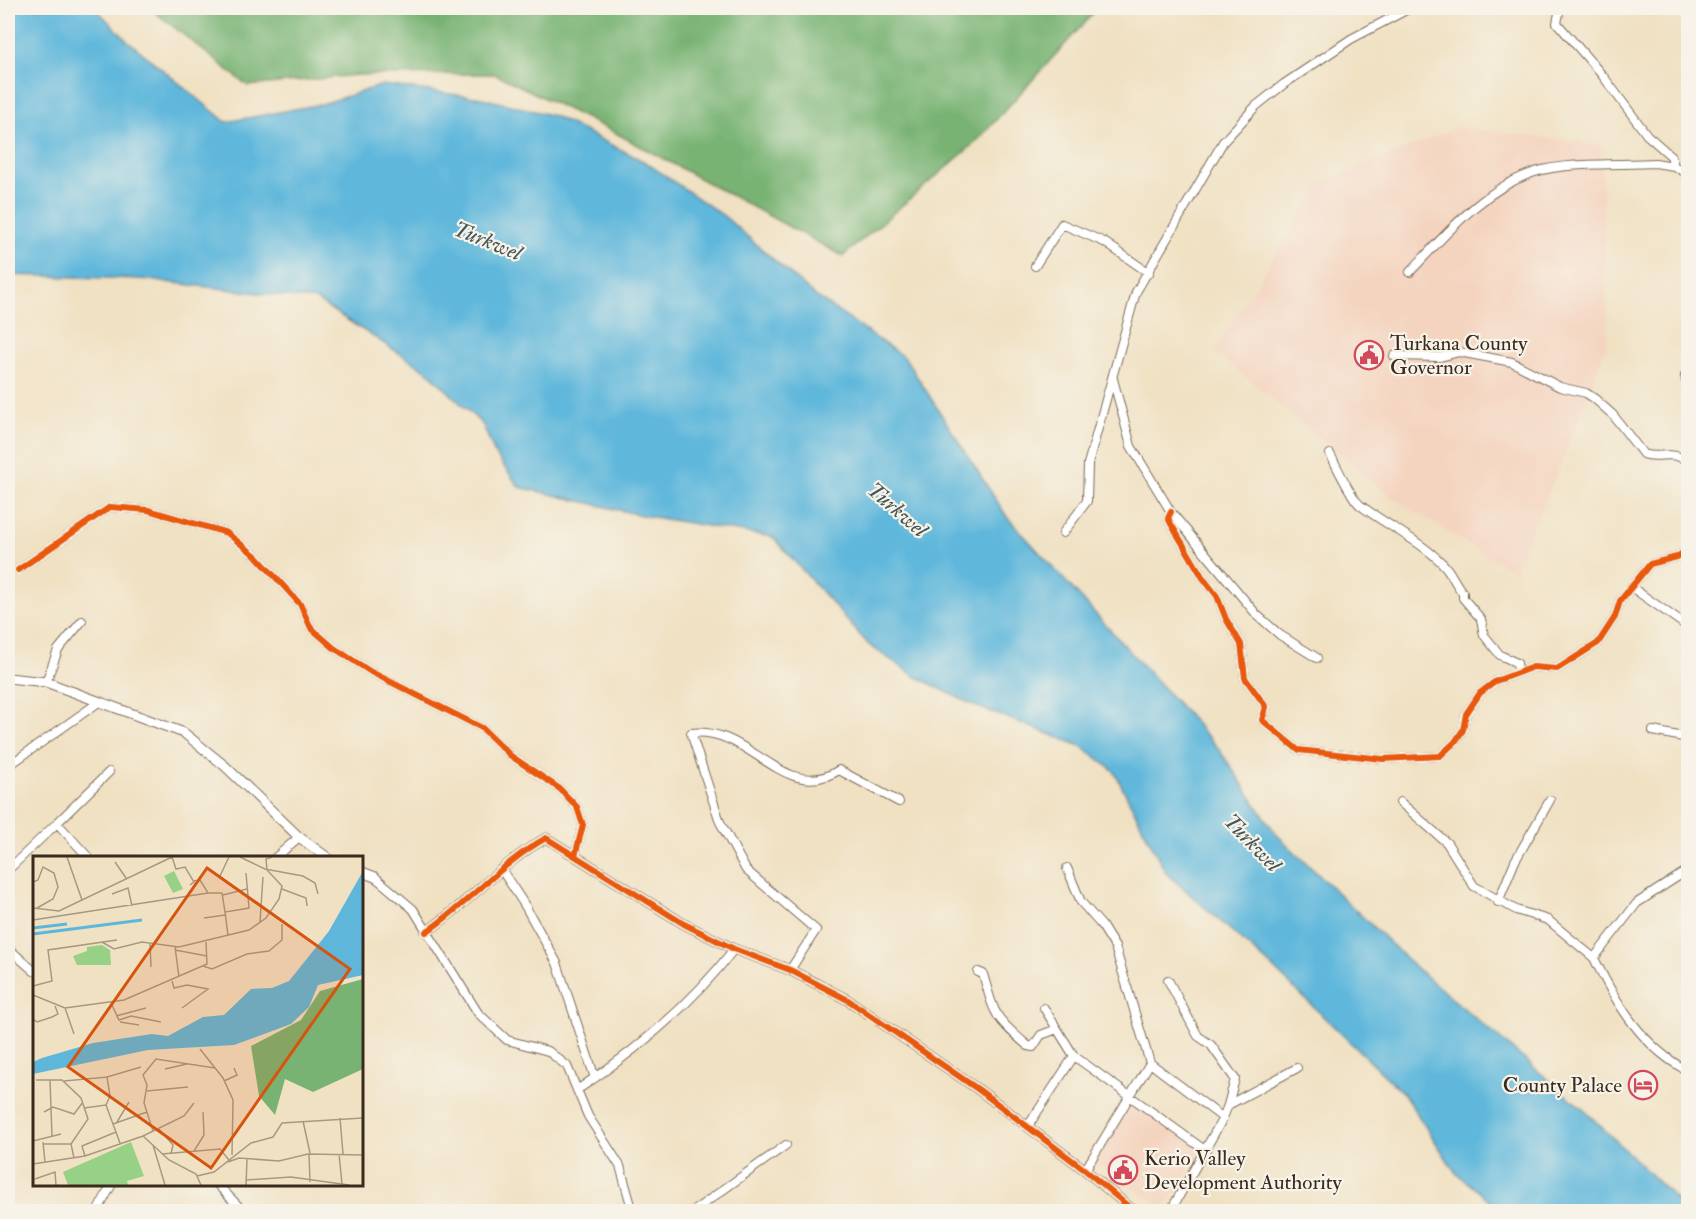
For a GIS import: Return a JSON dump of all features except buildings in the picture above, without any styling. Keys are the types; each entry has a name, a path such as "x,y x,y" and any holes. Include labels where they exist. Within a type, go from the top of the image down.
{"street":[{"path":"1063,533 1087,501 1088,464 1136,292 1224,142 1256,106 1351,39 1410,8"},
{"path":"1560,8 1557,23 1603,76 1647,135 1671,156 1674,166"},
{"path":"1410,272 1476,207 1508,185 1536,171 1655,163 1674,166 1689,174"},
{"path":"1035,266 1062,224 1104,242 1149,273"},
{"path":"1394,356 1440,357 1459,352 1512,362 1560,387 1586,393 1595,399 1613,415 1643,454 1655,457 1670,454 1686,460 1689,445"},
{"path":"1689,369 1685,376 1689,389"},
{"path":"1113,378 1131,446 1171,512 1257,615 1280,635 1317,658"},
{"path":"1330,454 1358,504 1373,512 1389,527 1414,541 1444,564 1463,593 1463,598 1481,620 1484,635 1500,655 1517,663 1518,672"},
{"path":"18,570 110,507 147,510 227,533 256,556 300,604 311,628 334,648 371,672 482,728 511,756 560,789 577,807 583,825 575,856"},
{"path":"1171,512 1168,518 1171,524 1203,578 1217,596 1226,619 1241,644 1245,678 1266,707 1262,720 1298,750 1383,759 1440,756 1459,736 1466,714 1480,693 1496,681 1533,666 1557,669 1598,643 1615,618 1620,601 1650,564 1677,557 1689,549"},
{"path":"1631,587 1689,627"},
{"path":"46,682 58,650 82,621"},
{"path":"8,678 46,682 184,733 225,766 299,837 325,856"},
{"path":"8,765 99,702"},
{"path":"1653,731 1689,738"},
{"path":"790,970 816,930 746,870 720,822 691,733 716,733 741,744 786,773 804,780 822,779 839,770 899,802"},
{"path":"8,870 109,772"},
{"path":"1498,902 1515,861 1550,800"},
{"path":"1400,802 1447,843 1474,886 1498,902 1548,920 1594,958 1616,1002 1647,1040 1689,1071"},
{"path":"57,823 87,856"},
{"path":"277,856 299,837"},
{"path":"426,932 464,904 501,869 546,838 684,924 734,950 790,970 848,1000 919,1047 1028,1126 1135,1212"},
{"path":"1067,868 1081,902 1102,926 1115,947 1150,1063 1223,1118"},
{"path":"501,869 525,904 557,963 596,1078"},
{"path":"1594,958 1637,903 1689,870"},
{"path":"363,872 375,877 412,909 478,1014 507,1040 548,1051 561,1059 571,1071 588,1116 620,1166 633,1212"},
{"path":"8,948 33,970"},
{"path":"577,1090 644,1041 699,992 734,950"},
{"path":"978,972 983,974 989,1002 997,1018 1028,1046 1033,1047 1041,1035 1058,1029"},
{"path":"1168,980 1198,1036 1211,1045 1235,1079 1223,1118 1170,1212"},
{"path":"1044,1008 1074,1056 1206,1151"},
{"path":"1028,1126 1074,1056"},
{"path":"1085,1170 1150,1063"},
{"path":"1228,1105 1297,1068"},
{"path":"692,1212 786,1145"},
{"path":"97,1212 111,1186"},
{"path":"219,1186 244,1212"}],"shaded area":[{"path":"1459,127 1601,145 1608,342 1560,466 1514,572 1394,499 1214,351 1321,183"},
{"path":"1131,1099 1202,1149 1164,1209 1094,1162"}],"green space":[{"path":"150,8 1098,8 976,142 843,256 612,131 495,74 357,75 248,86"}],"water":[{"name":"Turkwel","path":"8,8 95,8 128,41 226,122 322,104 383,85 482,98 554,116 645,162 724,216 814,295 905,358 1007,517 1218,748 1276,834 1416,968 1582,1108 1688,1211 1503,1211 1456,1173 1404,1094 1271,966 1166,873 1114,771 1081,746 973,705 915,676 869,645 773,537 641,515 519,487 495,454 483,425 426,370 316,300 141,279 8,275"}],"cycle path":[{"path":"18,570 110,507 148,510 227,533 256,556 300,604 311,628 334,648 371,672 482,728 511,756 560,789 577,807 583,825 575,856"},
{"path":"1171,512 1168,518 1171,524 1203,578 1217,596 1226,619 1241,644 1245,678 1266,707 1262,720 1298,750 1383,759 1440,756 1455,742 1463,730 1466,714 1480,693 1496,681 1533,667 1557,669 1598,643 1615,617 1620,601 1650,564 1677,557 1688,549"},
{"path":"426,932 457,909 514,859 546,838 684,924 734,949 790,970 848,1000 979,1090 1085,1170 1135,1212"}],"place":[{"name":"Turkana County Governor","path":"1369,355"},
{"name":"County Palace","path":"1643,1085"},
{"name":"Kerio Valley Development Authority","path":"1123,1170"}]}
